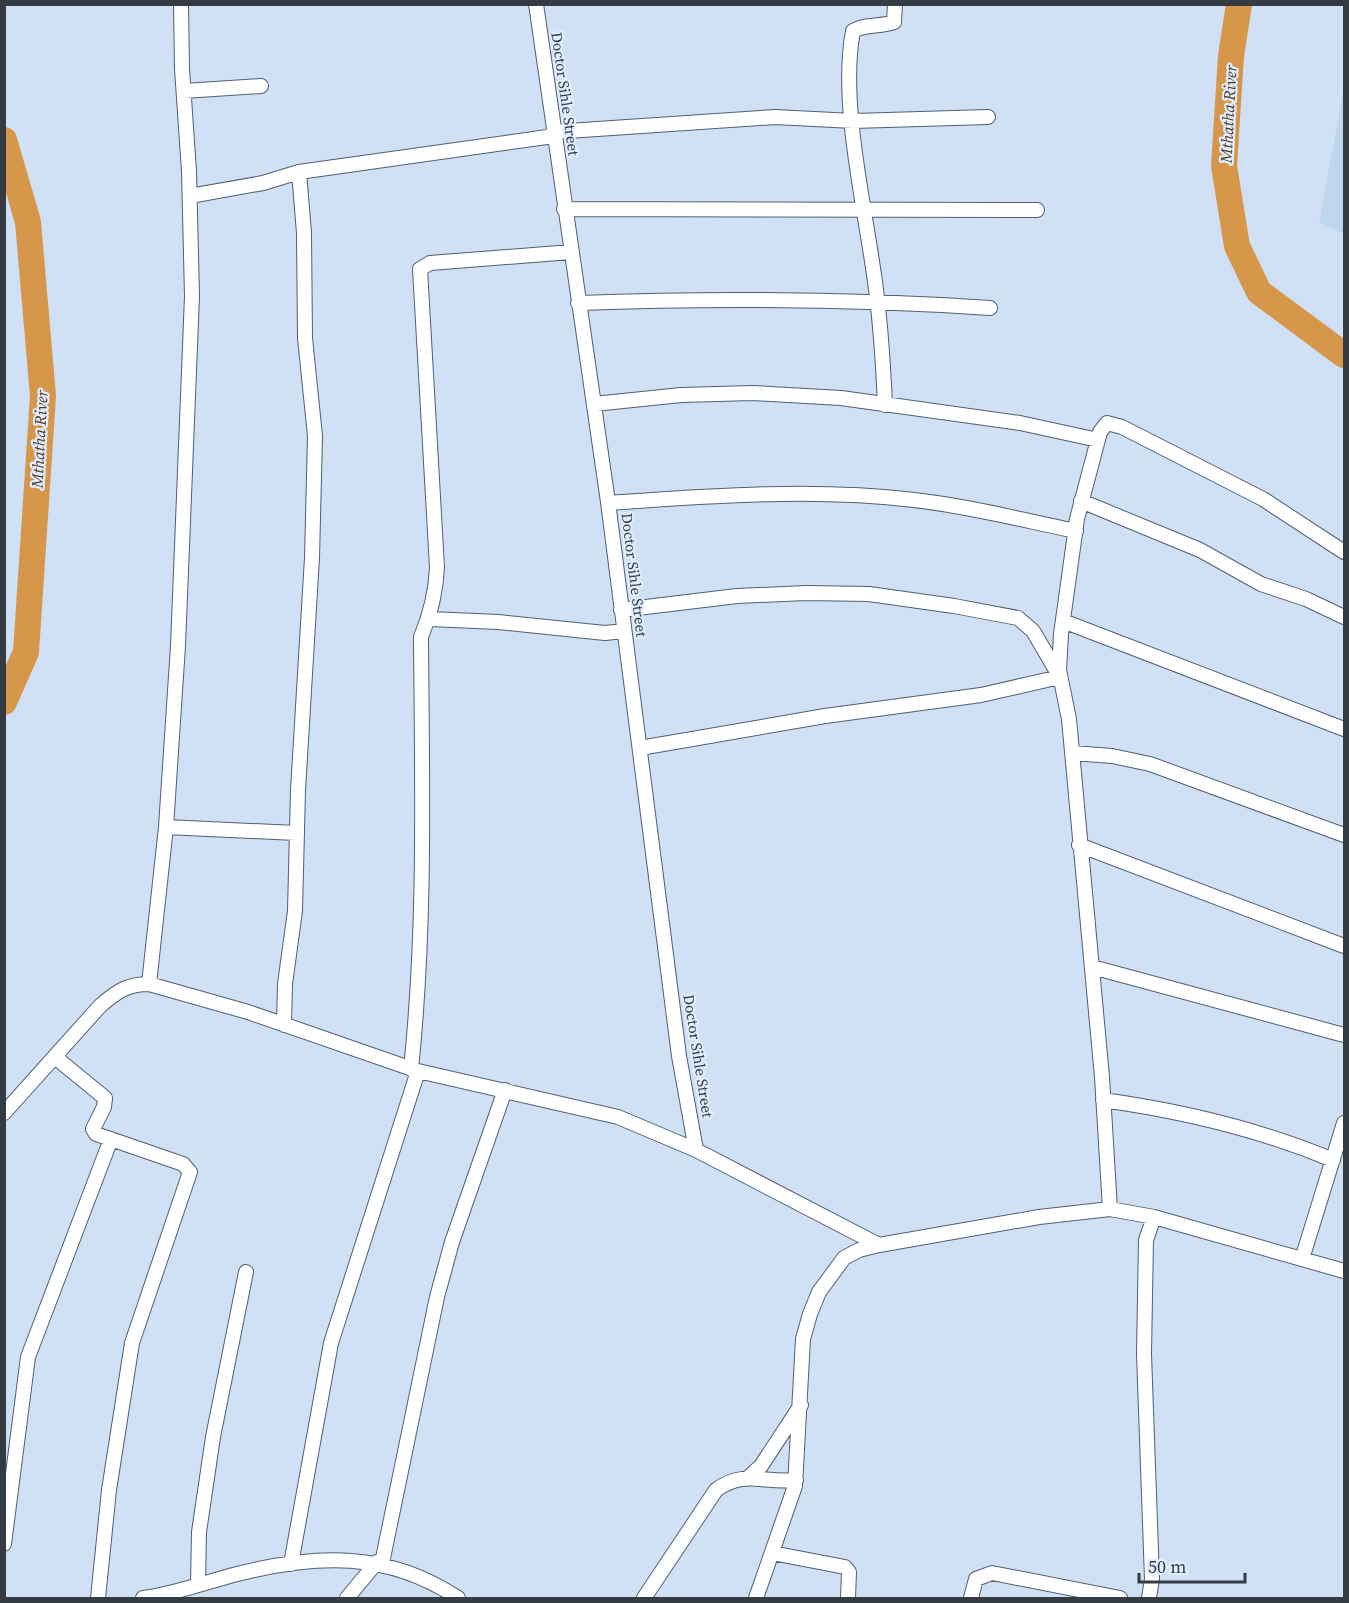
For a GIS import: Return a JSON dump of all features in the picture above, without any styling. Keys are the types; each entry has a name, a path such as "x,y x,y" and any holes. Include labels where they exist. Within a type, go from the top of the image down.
{"street":[{"path":"149,984 166,827 178,646 192,296 181,4"},
{"name":"Doctor Sihle Street","path":"536,4 608,503 679,1056 696,1150"},
{"path":"885,405 877,300 863,210 849,65 853,31 858,27 879,27 894,22 895,4"},
{"path":"184,91 261,86"},
{"path":"190,196 263,183 299,172 553,134 758,118 853,121 988,117"},
{"path":"284,1025 285,984 295,911 296,833 312,558 315,436 305,338 304,233 299,172"},
{"path":"564,209 1037,210"},
{"path":"291,1564 331,1343 414,1070 421,880 422,637 430,619 436,591 437,567 420,269 429,263 571,252"},
{"path":"578,303 786,299 877,300 990,308"},
{"path":"594,404 681,395 753,393 841,398 1020,423 1098,440"},
{"path":"1110,1209 1092,967 1072,753 1066,701 1058,663 1081,501 1102,426 1107,423 1122,427 1263,499 1344,552"},
{"path":"608,503 758,494 853,495 917,500 1076,531"},
{"path":"1081,501 1200,550 1261,584 1306,599 1344,617"},
{"path":"621,610 737,596 806,593 869,594 954,606 1018,618 1033,631 1060,677"},
{"path":"430,619 498,622 590,632 624,632"},
{"path":"1063,621 1344,729"},
{"path":"640,748 836,715 981,694 1060,677"},
{"path":"1072,753 1112,756 1150,764 1344,835"},
{"path":"166,827 296,833"},
{"path":"1079,845 1344,946"},
{"path":"1092,967 1344,1035"},
{"path":"4,1113 117,990 134,984 149,984 284,1025 414,1070 618,1117 696,1150 879,1245"},
{"path":"55,1057 105,1098 104,1107 93,1129 96,1134 183,1164 190,1172 132,1343 109,1490 98,1599"},
{"path":"347,1599 379,1563 437,1297 452,1242 505,1090"},
{"path":"1103,1100 1145,1106 1245,1128 1333,1160"},
{"path":"1302,1259 1344,1123"},
{"path":"4,1544 28,1357 111,1139"},
{"path":"756,1599 796,1480 803,1339 819,1292 844,1258 859,1250 879,1245 1039,1217 1110,1209 1154,1217 1344,1271"},
{"path":"1149,1599 1152,1560 1144,1354 1146,1240 1154,1217"},
{"path":"174,1599 191,1587 213,1437 246,1272"},
{"path":"748,1478 761,1466 801,1404"},
{"path":"644,1599 687,1537 710,1497 728,1482 748,1478 796,1480"},
{"path":"772,1553 845,1567 849,1572 848,1599"},
{"path":"143,1599 291,1564 325,1560 379,1563 403,1569 458,1599"},
{"path":"970,1599 976,1579 992,1573 1120,1599"}],"shaded area":[{"path":"1344,87 1344,234 1319,222"}],"waterway":[{"name":"Mthatha River","path":"1239,4 1231,56 1224,166 1237,246 1259,292 1344,355"},
{"name":"Mthatha River","path":"4,140 28,222 43,396 26,652 4,702"}]}
